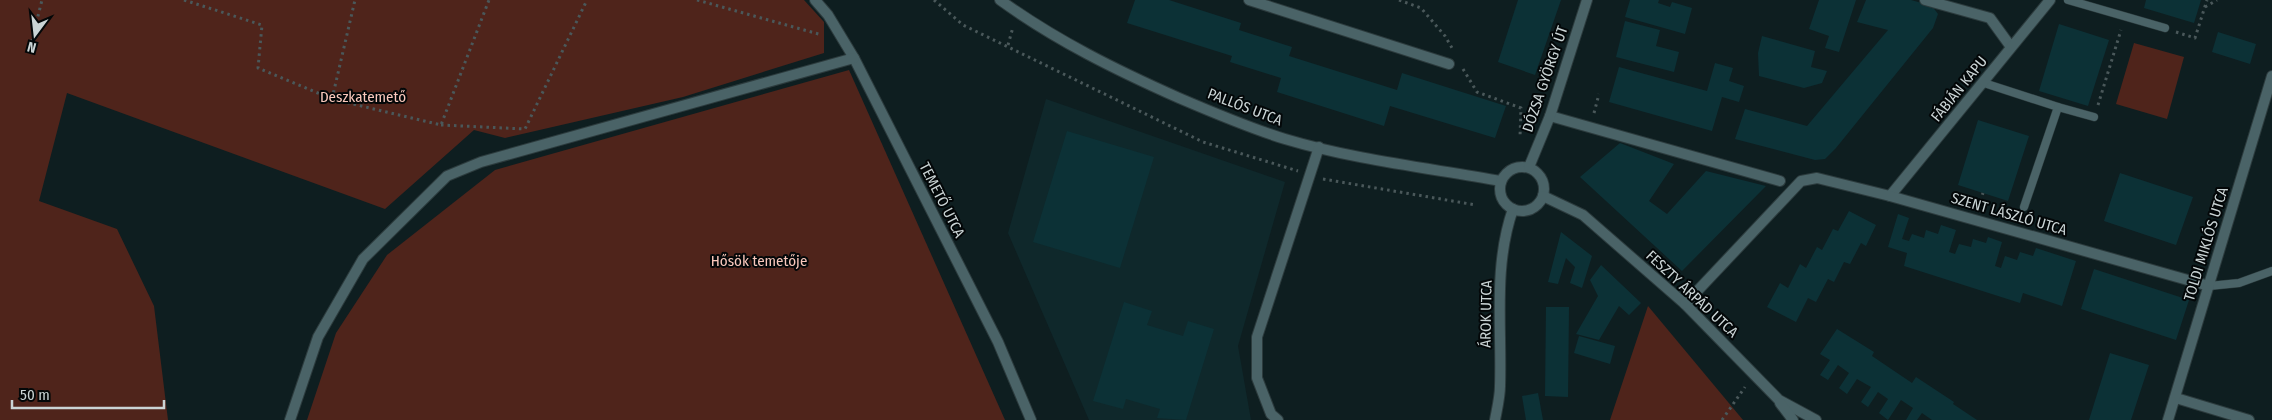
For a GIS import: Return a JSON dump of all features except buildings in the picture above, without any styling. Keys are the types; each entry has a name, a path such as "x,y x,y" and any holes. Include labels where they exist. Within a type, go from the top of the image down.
{"street":[{"name":"TEMETŐ UTCA","path":"815,0 828,15 854,58 998,342 1031,420"},
{"name":"PALLÓS UTCA","path":"1000,0 1030,22 1113,69 1222,116 1286,139 1397,164 1500,181"},
{"path":"1249,0 1454,63"},
{"name":"DÓZSA GYÖRGY ÚT","path":"1530,167 1550,116 1587,0"},
{"path":"1925,0 1990,18 2011,47"},
{"name":"FÁBIÁN KAPU","path":"1890,196 2050,0"},
{"path":"290,420 318,337 363,259 447,176 481,162 854,58"},
{"name":"TOLDI MIKLÓS UTCA","path":"2168,420 2272,76"},
{"path":"1550,116 1780,181"},
{"path":"1278,420 1272,414 1257,378 1258,337 1319,146"},
{"path":"1530,167 1542,179 1544,187 1543,196 1539,204 1532,209 1522,212 1506,204 1501,197 1500,181 1504,174 1512,168 1530,167"},
{"name":"SZENT LÁSZLÓ UTCA","path":"1685,304 1801,181 1817,178 1890,196 2209,286"},
{"name":"FESZTY ÁRPÁD UTCA","path":"1543,196 1582,215 1685,304 1778,400 1816,420"},
{"name":"ÁROK UTCA","path":"1495,420 1500,387 1499,306 1505,231 1513,209"},
{"path":"2176,398 2249,420"},
{"path":"1778,400 1793,420"}],"lane":[{"path":"2068,0 2164,28"},
{"path":"1984,83 2094,118"},
{"path":"2024,207 2058,106"},
{"path":"2209,286 2240,283 2272,271"}],"path":[{"path":"30,48 42,0"},
{"path":"184,0 262,25 258,68 332,99 441,125 526,129 586,0"},
{"path":"332,99 355,0"},
{"path":"441,125 489,0"},
{"path":"697,0 843,40"},
{"path":"1399,0 1421,8 1445,36 1454,54"},
{"path":"2164,28 2195,38 2207,0"},
{"path":"2204,7 2217,0"},
{"path":"2094,118 2125,17"},
{"path":"1454,63 1477,92 1521,108 1520,137"},
{"path":"1592,121 1599,94"},
{"path":"1980,202 1983,193"},
{"path":"1722,420 1754,374"}],"shaded area":[{"path":"1046,99 1285,182 1238,346 1251,420 1089,420 1008,233"}],"green space":[{"name":"Deszkatemető","path":"0,0 804,0 824,22 824,53 683,97 505,138 474,130 385,209 67,93 39,201 117,229 154,306 168,420 0,420"},
{"path":"2134,43 2184,57 2167,119 2116,104"},
{"name":"Hősök temetője","path":"849,70 1005,420 307,420 336,333 387,255 495,170"},
{"path":"1648,306 1743,420 1610,420"}]}
